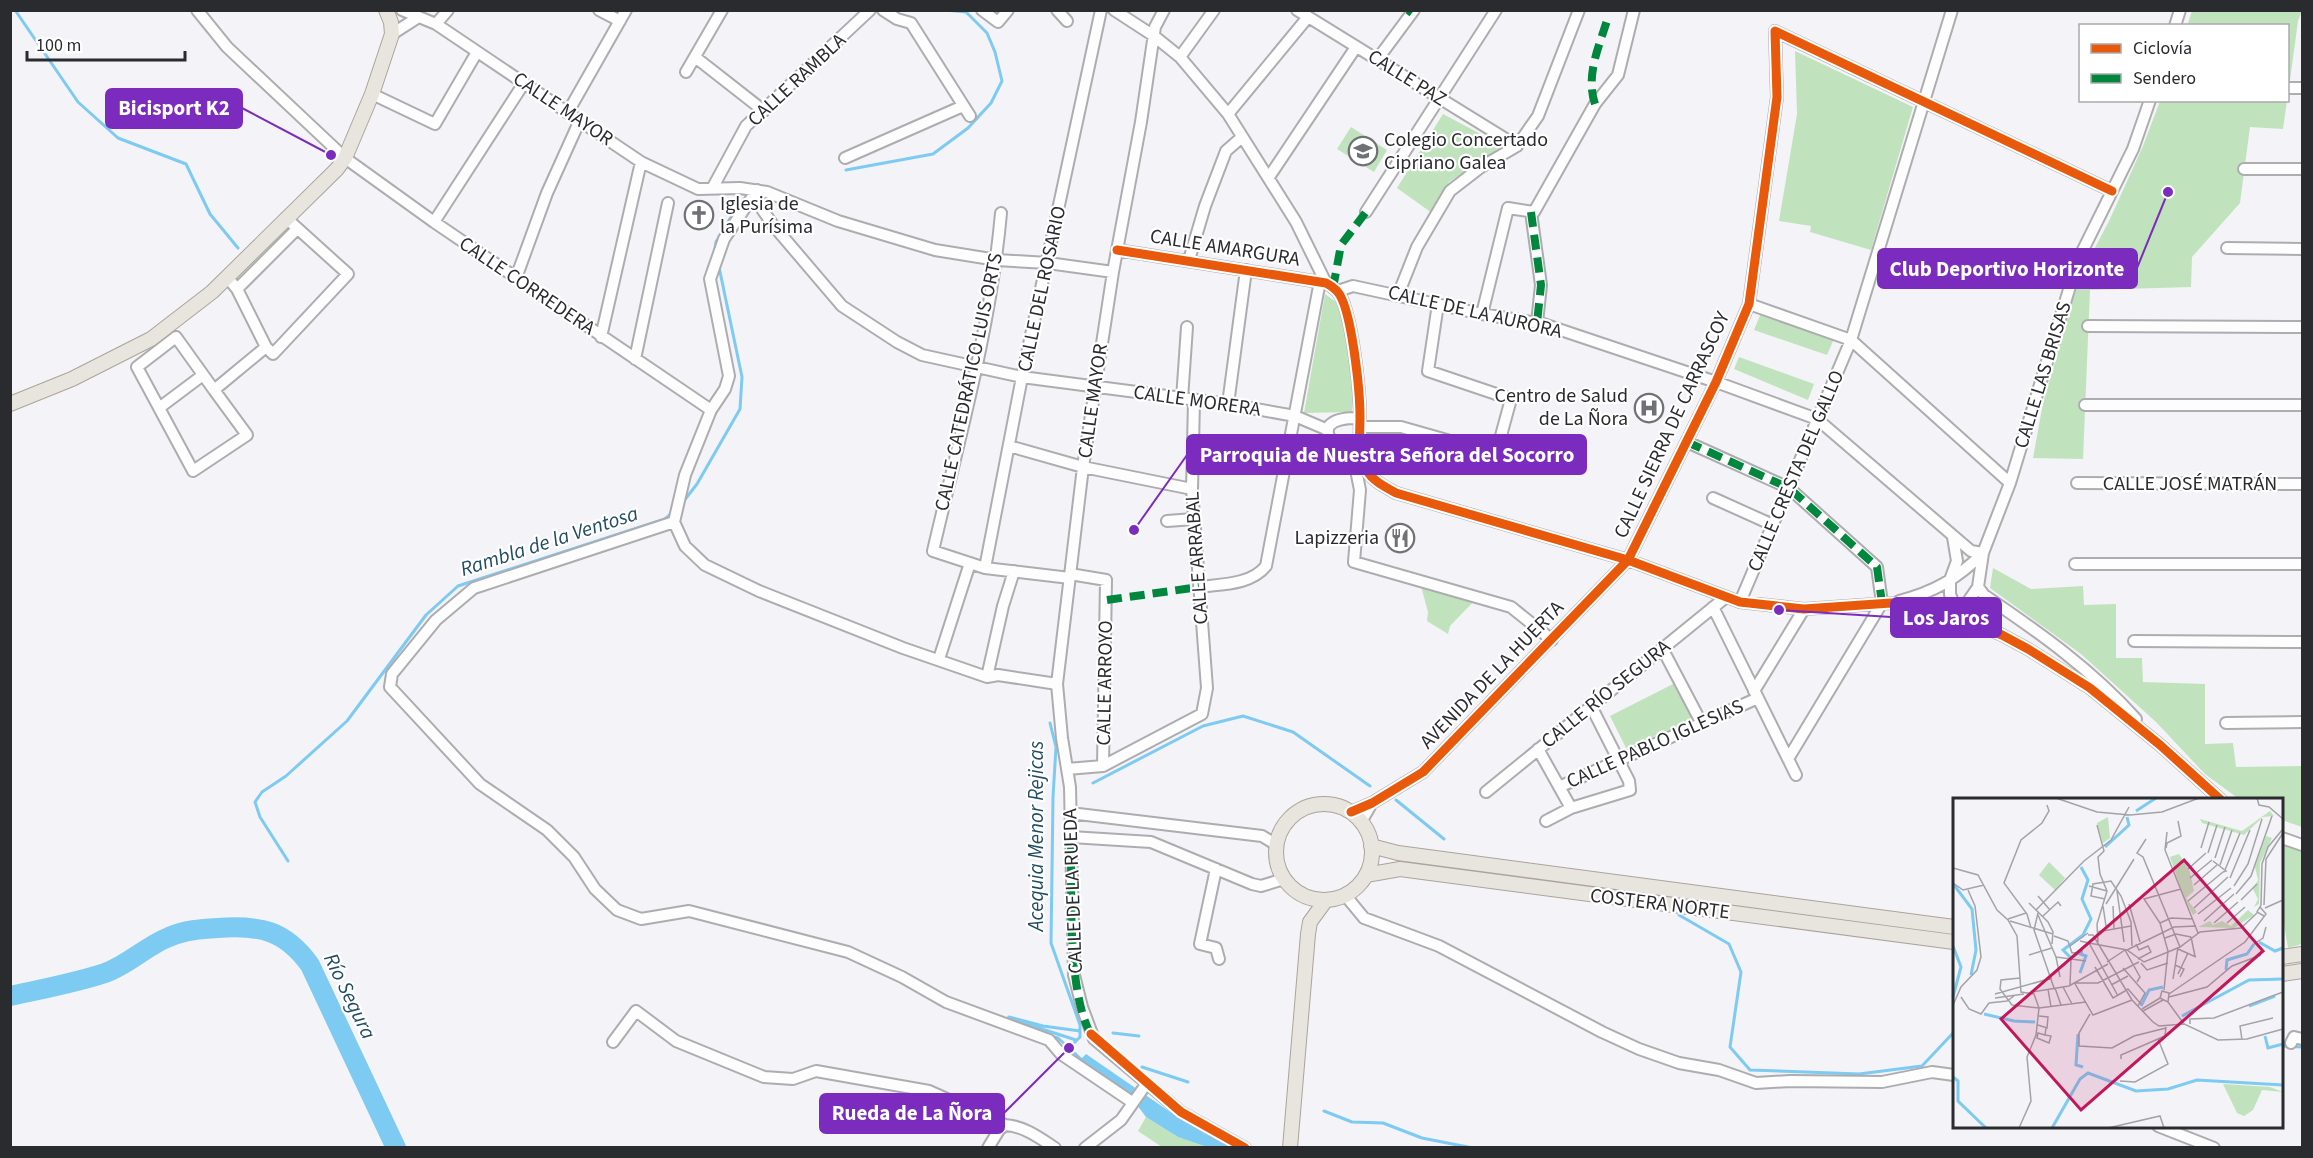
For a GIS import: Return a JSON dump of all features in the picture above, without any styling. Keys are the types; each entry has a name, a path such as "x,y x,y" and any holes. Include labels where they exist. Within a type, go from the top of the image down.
{"main road":[{"path":"10,404 72,379 151,339 212,292 337,170 345,158 372,94 392,33 391,22 386,10"},
{"path":"1313,805 1333,805 1356,817 1366,829 1371,846 1371,861 1366,875 1357,887 1344,895 1326,900 1301,894 1284,879 1277,861 1277,845 1279,835 1288,820 1304,808 1313,805"},
{"name":"COSTERA NORTE","path":"1371,846 1398,854 1953,927"},
{"name":"COSTERA NORTE","path":"1366,875 1400,869 1953,942"},
{"path":"1290,1148 1310,922 1301,894"},
{"path":"1310,922 1326,900"},
{"path":"2283,957 2302,954"},
{"path":"2283,974 2302,971"}],"street":[{"name":"CALLE CORREDERA","path":"197,10 227,47 345,158 601,337 711,410"},
{"name":"CALLE MAYOR","path":"402,10 436,24 641,162 698,189 713,187 755,193 767,192 838,221 925,247 997,260 1048,262 1113,272"},
{"path":"436,24 448,10"},
{"path":"599,10 620,21"},
{"path":"568,112 626,10"},
{"path":"686,72 722,10"},
{"name":"CALLE RAMBLA","path":"713,187 746,126 870,10"},
{"path":"883,10 897,19 911,22 970,116"},
{"path":"982,10 998,22 1008,10"},
{"path":"1057,10 1067,21"},
{"name":"CALLE DEL ROSARIO","path":"985,568 1022,376 1101,10"},
{"path":"1114,10 1154,36 1180,57 1228,114 1296,222 1323,282 1338,291 1345,305 1359,383 1360,490 1354,562 1511,607 1552,640"},
{"name":"CALLE MAYOR","path":"1067,769 1058,684 1083,467 1113,272 1155,27 1164,10"},
{"path":"1180,57 1214,10"},
{"name":"CALLE PAZ","path":"1297,10 1517,146"},
{"path":"1366,212 1496,10"},
{"path":"1398,295 1418,247 1450,191 1481,167 1517,146 1538,116 1579,10"},
{"path":"1537,323 1541,285 1532,212 1595,104 1618,75 1634,10"},
{"name":"CALLE CRESTA DEL GALLO","path":"1740,602 1851,340 1952,10"},
{"path":"1377,60 1411,11"},
{"path":"1228,114 1308,17"},
{"path":"392,33 417,18"},
{"name":"CALLE SIERRA DE CARRASCOY","path":"1628,560 1716,382 1749,304 1776,97 1775,31 1925,101"},
{"path":"1269,177 1356,47"},
{"path":"372,94 435,124 477,51"},
{"path":"694,57 764,111"},
{"path":"434,222 524,83"},
{"path":"1925,101 2112,191"},
{"name":"CALLE LAS BRISAS","path":"1983,553 2010,483 2078,260 2133,149 2149,102"},
{"path":"845,158 963,106"},
{"path":"516,278 547,193 580,120"},
{"path":"1189,260 1205,206 1226,151 1242,137"},
{"path":"601,337 641,162"},
{"path":"2244,169 2302,169"},
{"path":"755,193 724,239 710,279 729,376 725,389 711,410 685,475 674,522 685,546 705,565 759,591 903,648 987,677 998,675 1058,684"},
{"name":"CALLE MORERA","path":"755,193 773,225 842,306 897,342 922,355 1022,376 1228,404 1295,416 1328,430"},
{"path":"635,359 668,203"},
{"path":"1482,314 1508,208 1532,212"},
{"name":"CALLE CATEDRÁTICO LUIS ORTS","path":"970,563 933,551 977,367 997,260 1001,213"},
{"path":"214,390 270,351 348,274 286,218"},
{"path":"237,289 297,229"},
{"path":"2227,248 2302,249"},
{"name":"CALLE AMARGURA","path":"1118,250 1323,282"},
{"path":"1228,404 1246,270"},
{"path":"227,277 237,289 270,351"},
{"path":"1199,587 1252,579 1266,566 1323,282"},
{"name":"CALLE DE LA AURORA","path":"1338,291 1353,286 1482,314 1537,323 1716,382 1817,419 1971,551 1983,553"},
{"path":"1438,304 1428,371 1511,399 1496,454 1401,427 1338,419 1332,423 1328,430 1329,439 1359,462 1375,479 1396,493 1628,560 1740,602 1804,609 1887,603 1926,595 1967,569 1983,553"},
{"path":"1749,304 1851,340 2010,483"},
{"path":"2088,326 2302,327"},
{"path":"1182,399 1187,327"},
{"path":"176,338 214,390 247,435 194,471 137,367 176,338"},
{"path":"159,408 203,375"},
{"name":"CALLE ARRABAL","path":"1103,766 1202,714 1207,688 1192,489 1194,401"},
{"path":"2085,405 2302,405"},
{"path":"1687,441 1789,488 1877,567 1887,603 1788,759"},
{"path":"1340,448 1349,448 1359,442"},
{"path":"1008,446 1083,467 1192,489"},
{"path":"1360,490 1375,479"},
{"name":"CALLE JOSÉ MATRÁN","path":"2077,483 2302,484"},
{"path":"1713,498 1773,525"},
{"path":"1167,521 1194,519"},
{"path":"674,522 474,588 436,620 392,674 390,687 480,784 547,830 574,857 596,889 617,910 641,919 689,911 848,952 902,976 946,1002 1049,1040 1061,1054 1132,1102"},
{"path":"1953,536 1957,561 1950,580 1950,594 1958,616"},
{"path":"1958,616 1978,587 1983,553"},
{"name":"AVENIDA DE LA HUERTA","path":"1356,817 1372,803 1423,772 1628,560"},
{"path":"939,659 970,563 985,568 1070,576"},
{"path":"2074,564 2302,564"},
{"path":"987,677 1003,606 1014,571"},
{"name":"CALLE ARROYO","path":"1070,576 1106,580 1103,766"},
{"path":"1978,587 1984,595 2075,659 2111,692 2160,746"},
{"name":"CALLE RÍO SEGURA","path":"1485,792 1726,597"},
{"path":"1887,603 1928,608 1958,616 2011,640 2082,683 2160,746 2219,798"},
{"path":"1713,607 1796,775"},
{"path":"1756,694 1804,609"},
{"path":"2134,640 2302,642"},
{"path":"1662,648 1702,724"},
{"name":"CALLE PABLO IGLESIAS","path":"1538,749 1559,787 1702,724 1756,694"},
{"path":"1546,821 1571,808 1630,790 1629,781 1591,706"},
{"path":"2226,723 2302,722"},
{"path":"1067,769 1103,766"},
{"name":"CALLE DE LA RUEDA","path":"1067,769 1074,975 1082,1007 1094,1039 1144,1086 1181,1112 1245,1148"},
{"path":"1559,787 1571,808"},
{"path":"1070,813 1262,836 1277,845"},
{"path":"1071,837 1152,842 1252,884 1262,886 1284,879"},
{"path":"2283,838 2302,845"},
{"path":"1216,869 1200,944 1216,948 1219,959"},
{"path":"1344,895 1364,918 1436,945 1602,1032 1639,1049 1679,1063 1719,1070 1756,1083 1882,1082 1932,1072 1953,1075"},
{"path":"613,1042 636,1011 676,1041 764,1077 793,1079 816,1071 929,1091 1005,1125 1014,1125 1038,1136 1055,1148"},
{"path":"2291,1043 2294,1037 2302,1040"},
{"path":"1085,1148 1121,1120 1144,1086"},
{"path":"988,1148 999,1130 1005,1125"},
{"path":"2163,1128 2214,1148"}],"green space":[{"path":"2192,11 2302,11 2298,21 2289,88 2289,24 2188,24"},
{"path":"1795,51 1913,107 1871,250 1810,232 1811,226 1779,221 1797,114"},
{"path":"2160,102 2287,102 2283,129 2250,127 2240,203 2192,257 2191,287 2090,290 2083,459 2033,458 2043,403 2079,278 2109,221 2143,146"},
{"path":"1443,114 1503,146 1449,182 1432,213 1397,188"},
{"path":"1351,127 1387,150 1374,172 1337,149"},
{"path":"1325,294 1339,304 1355,376 1352,412 1304,413"},
{"path":"1761,313 1834,339 1827,355 1754,330"},
{"path":"1739,357 1814,384 1808,400 1734,369"},
{"path":"1993,568 2031,589 2083,586 2084,605 2116,604 2116,658 2142,658 2143,682 2205,684 2205,744 2233,743 2236,767 2302,766 2302,827 2283,820 2283,798 2238,798 2205,774 2156,722 2081,654 1990,588"},
{"path":"1421,586 1478,597 1450,626 1448,634 1427,621 1428,612"},
{"path":"1677,682 1695,719 1626,748 1610,716"},
{"path":"2283,837 2302,843 2302,944 2288,948 2283,919"},
{"path":"1146,1117 1178,1137 1207,1147 1162,1147 1138,1131"}],"water":[{"path":"1086,1054 1176,1116 1204,1133 1235,1147 1207,1147 1178,1137 1146,1117 1131,1097 1079,1061"}],"waterway":[{"path":"15,10 78,102 118,138 186,164 210,214 238,248"},
{"name":"Rambla de la Ventosa","path":"846,170 933,154 968,128 991,103 1002,81 995,52 987,33 966,12 945,10"},
{"name":"Rambla de la Ventosa","path":"715,249 716,242 737,207"},
{"name":"Rambla de la Ventosa","path":"683,502 697,484 740,409 742,377 719,267"},
{"name":"Rambla de la Ventosa","path":"288,861 260,817 255,802 262,792 286,776 347,721 426,615 458,586 665,519 672,513"},
{"path":"1093,783 1203,726 1243,716 1293,732 1370,786"},
{"name":"Acequia Menor Rejicas","path":"1050,723 1056,747 1051,943 1080,1025 1080,1037 1069,1048"},
{"path":"1396,800 1444,839"},
{"path":"1679,915 1729,944 1741,972 1730,1047 1750,1070 1859,1074 1922,1066 1953,1033"},
{"name":"Río Segura","path":"10,996 105,973 153,945 181,933 199,929 233,927 270,932 291,944 310,965 396,1148"},
{"path":"1006,1020 1009,1017 1043,1026 1080,1031"},
{"path":"1017,1021 1076,1040"},
{"path":"1113,1033 1139,1036"},
{"name":"Acequia Menor Rejicas","path":"1050,1036 1058,1038 1083,1061"},
{"path":"2283,1046 2302,1047"},
{"path":"1142,1067 1188,1082"},
{"path":"1324,1111 1352,1122 1383,1123 1422,1138 1473,1148"}],"marked path":[{"path":"1408,10 1412,13"},
{"path":"1595,104 1592,93 1593,71 1608,17"},
{"path":"1333,288 1341,245 1366,212"},
{"path":"1531,212 1541,285 1537,323"},
{"path":"1687,442 1789,488 1877,567 1882,603"},
{"path":"1107,600 1199,587"},
{"path":"1071,837 1074,969 1084,1019 1093,1038"}],"cycle path":[{"path":"1351,812 1372,803 1423,772 1628,560 1716,382 1749,304 1777,97 1775,31 2112,191"},
{"path":"1117,250 1326,283 1335,289 1342,300 1351,332 1359,389 1362,459 1373,478 1396,493 1628,560 1740,602 1804,609 1891,603 1927,608 1958,616 2028,649 2090,688 2160,745 2219,798"},
{"path":"1091,1034 1181,1112 1245,1148"}],"place":[{"name":"Colegio Concertado Cipriano Galea","path":"1363,151"},
{"name":"Bicisport K2","path":"331,155"},
{"name":"Club Deportivo Horizonte","path":"2168,192"},
{"name":"Iglesia de la Purísima","path":"699,215"},
{"name":"Centro de Salud de La Ñora","path":"1649,408"},
{"name":"Parroquia de Nuestra Señora del Socorro","path":"1134,530"},
{"name":"Lapizzeria","path":"1400,538"},
{"name":"Los Jaros","path":"1779,610"},
{"name":"Rueda de La Ñora","path":"1069,1048"}]}
